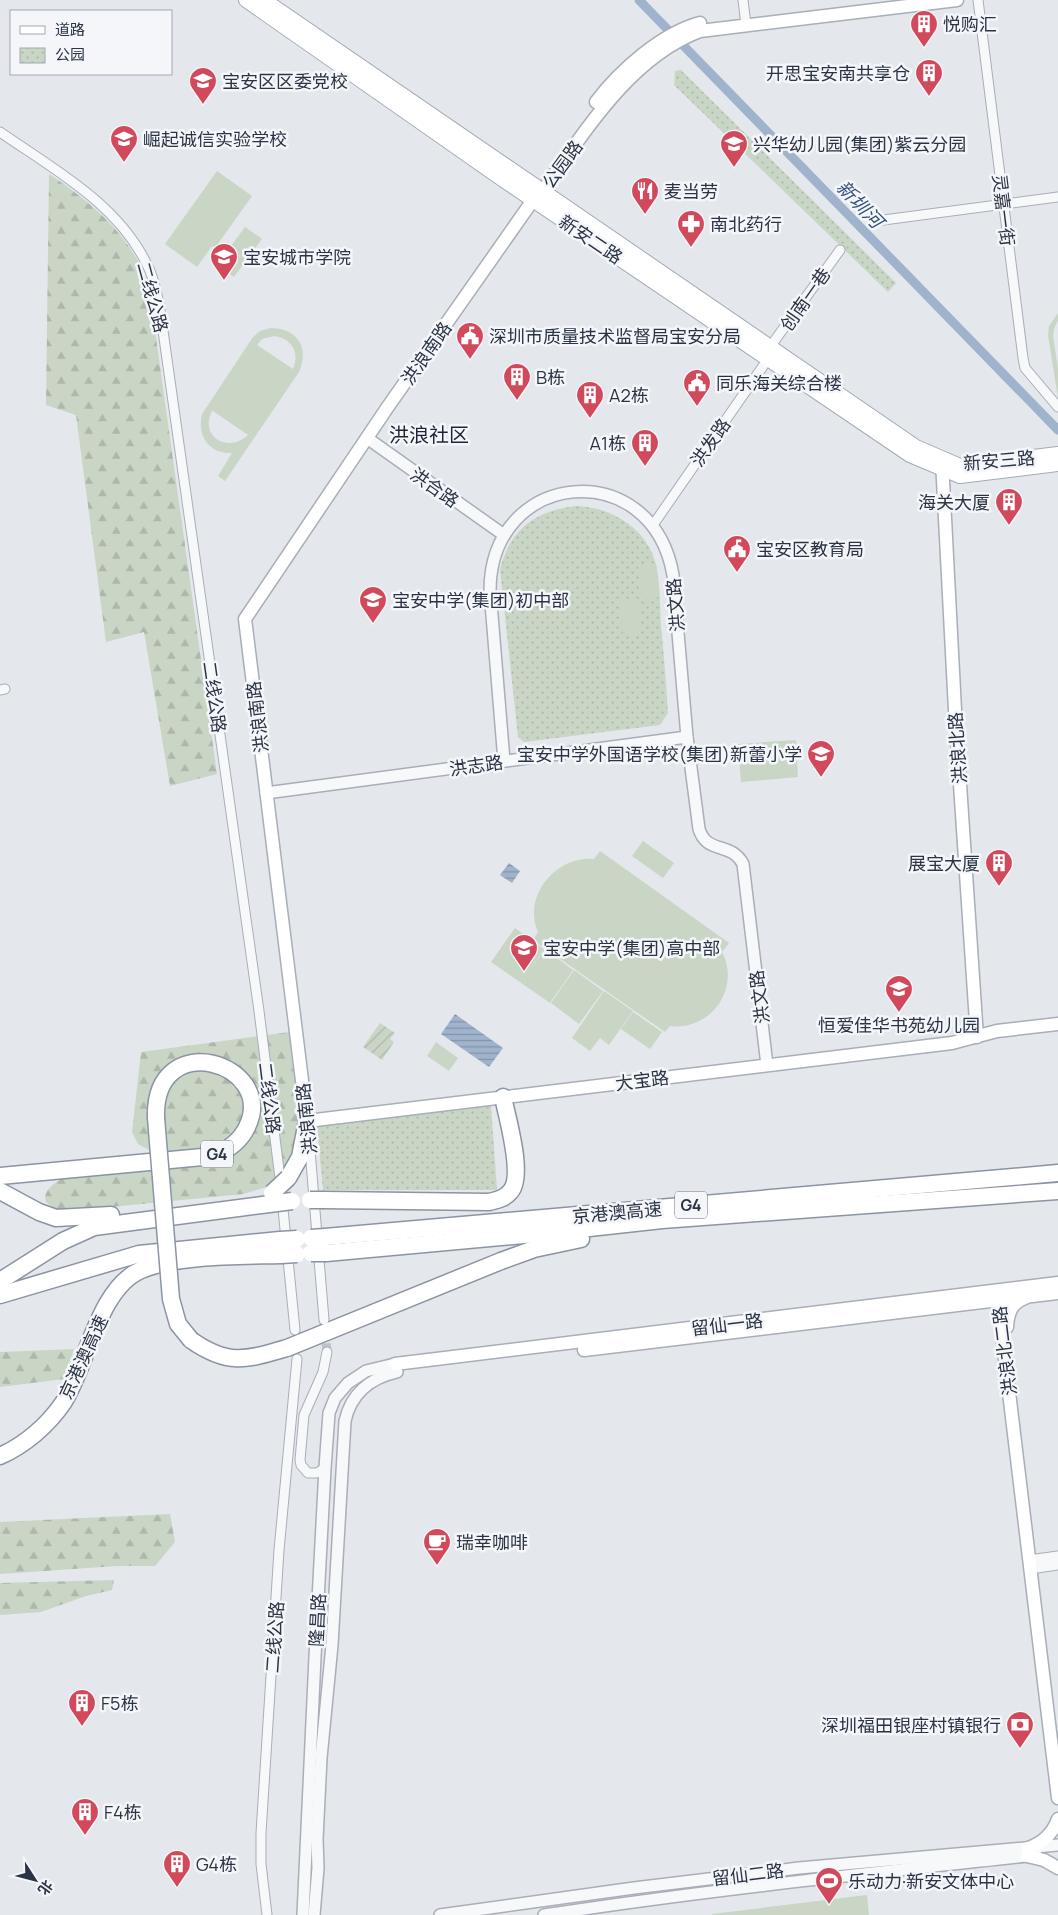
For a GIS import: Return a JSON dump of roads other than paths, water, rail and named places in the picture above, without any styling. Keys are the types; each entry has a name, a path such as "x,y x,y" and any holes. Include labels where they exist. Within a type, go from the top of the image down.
{"highway":[{"name":"京港澳高速","path":"0,1176 213,1156 231,1147 241,1137 250,1121 251,1102 243,1084 229,1070 215,1063 194,1063 178,1068 165,1082 157,1099 156,1118 170,1299 178,1324 191,1340 211,1354 235,1358 259,1356 287,1348 534,1249 565,1241 716,1217"},
{"path":"0,1191 48,1216 63,1219 168,1210 253,1201 263,1198 489,1202 501,1199 512,1192 516,1180 516,1167 503,1097"},
{"path":"280,1199 288,1178 300,1158 307,1121"},
{"name":"京港澳高速","path":"0,1456 38,1432 52,1417 64,1402 100,1319 114,1294 129,1278 140,1270 154,1266 303,1246 1058,1173"},
{"name":"京港澳高速","path":"0,1295 139,1254 535,1234 662,1220 1058,1190"},
{"path":"0,1281 63,1241 94,1227 280,1199"}],"main road":[{"name":"新安二路","path":"246,0 537,193"},
{"name":"新安二路","path":"264,0 537,193 769,353 942,463"},
{"name":"公园路","path":"537,193 608,101 665,43 685,32 886,0"},
{"name":"公园路","path":"745,21 900,3 957,0"},
{"name":"洪浪南路","path":"307,1121 245,619 366,438 537,193"},
{"name":"新安三路","path":"942,463 960,476 1057,463"},
{"name":"洪浪北路","path":"942,463 955,710 977,1037"},
{"name":"大宝路","path":"307,1121 952,1043 997,1031 1058,1024"},
{"name":"大宝路","path":"977,1037 997,1038 1058,1031"},
{"name":"留仙一路","path":"1001,1297 1058,1283"},
{"name":"留仙一路","path":"396,1368 1001,1297 1058,1293"},
{"path":"1007,1327 1010,1309 1020,1300 1031,1296"},
{"name":"洪浪北二路","path":"1001,1297 1007,1327 1034,1564 1058,1798"},
{"name":"洪浪北二路","path":"1001,1297 1034,1564 1058,1733"},
{"path":"1058,1819 1054,1829 1044,1840 1027,1852 1058,1868"}],"street":[{"path":"743,0 745,21"},
{"name":"灵嘉一街","path":"978,0 1025,368 1058,407"},
{"name":"二线公路","path":"0,132 79,187 113,217 136,244 143,256 151,273 159,304 261,1030 280,1178 295,1330"},
{"path":"876,222 1058,197"},
{"name":"创南一巷","path":"769,353 840,250"},
{"name":"洪发路","path":"652,525 769,353"},
{"name":"洪合路","path":"366,438 504,535"},
{"name":"洪文路","path":"504,761 490,584 493,558 504,535 520,515 534,505 557,495 582,491 616,497 631,505 652,525 664,542 670,558 687,737 701,835 709,845 735,852 743,864 767,1065"},
{"name":"洪志路","path":"266,793 687,737"},
{"name":"洪浪南路","path":"307,1121 324,1320"},
{"path":"325,1468 317,1473 308,1473 301,1465 300,1460 304,1415 323,1372 327,1352"},
{"name":"二线公路","path":"267,1915 261,1864 261,1833 278,1550 297,1359"},
{"name":"隆昌路","path":"303,1915 329,1413 335,1398 348,1383 366,1371 396,1368"},
{"name":"隆昌路","path":"315,1913 318,1868 317,1839 331,1653 345,1421 350,1406 364,1388 396,1368"},
{"path":"1034,1564 1058,1556"},
{"path":"1034,1564 1058,1565"},
{"name":"留仙二路","path":"544,1915 630,1902 1027,1852 1058,1845"},
{"name":"留仙二路","path":"440,1915 634,1888 799,1868 1027,1852 1058,1853"}],"water":[{"path":"509,863 520,871 512,883 500,875"},
{"path":"455,1014 503,1048 489,1067 441,1034"}],"waterway":[{"name":"新圳河","path":"639,0 1058,430"}],"tunnel":[{"path":"325,1330 327,1352"}],"place":[{"name":"悦购汇","path":"924,48"},
{"name":"开思宝安南共享仓","path":"929,97"},
{"name":"宝安区区委党校","path":"203,105"},
{"name":"崛起诚信实验学校","path":"124,163"},
{"name":"兴华幼儿园(集团)紫云分园","path":"734,168"},
{"name":"麦当劳","path":"645,215"},
{"name":"南北药行","path":"691,248"},
{"name":"宝安城市学院","path":"224,281"},
{"name":"深圳市质量技术监督局宝安分局","path":"470,360"},
{"name":"B栋","path":"517,401"},
{"name":"同乐海关综合楼","path":"697,407"},
{"name":"A2栋","path":"590,419"},
{"name":"A1栋","path":"645,467"},
{"name":"海关大厦","path":"1009,526"},
{"name":"宝安区教育局","path":"737,573"},
{"name":"宝安中学(集团)初中部","path":"373,624"},
{"name":"宝安中学外国语学校(集团)新蕾小学","path":"821,778"},
{"name":"展宝大厦","path":"999,887"},
{"name":"宝安中学(集团)高中部","path":"524,972"},
{"name":"恒爱佳华书苑幼儿园","path":"899,1013"},
{"name":"瑞幸咖啡","path":"437,1566"},
{"name":"F5栋","path":"82,1727"},
{"name":"深圳福田银座村镇银行","path":"1020,1749"},
{"name":"F4栋","path":"85,1836"},
{"name":"G4栋","path":"177,1888"},
{"name":"乐动力·新安文体中心","path":"829,1905"}],"district":[{"name":"洪浪社区","path":"429,434"}]}
